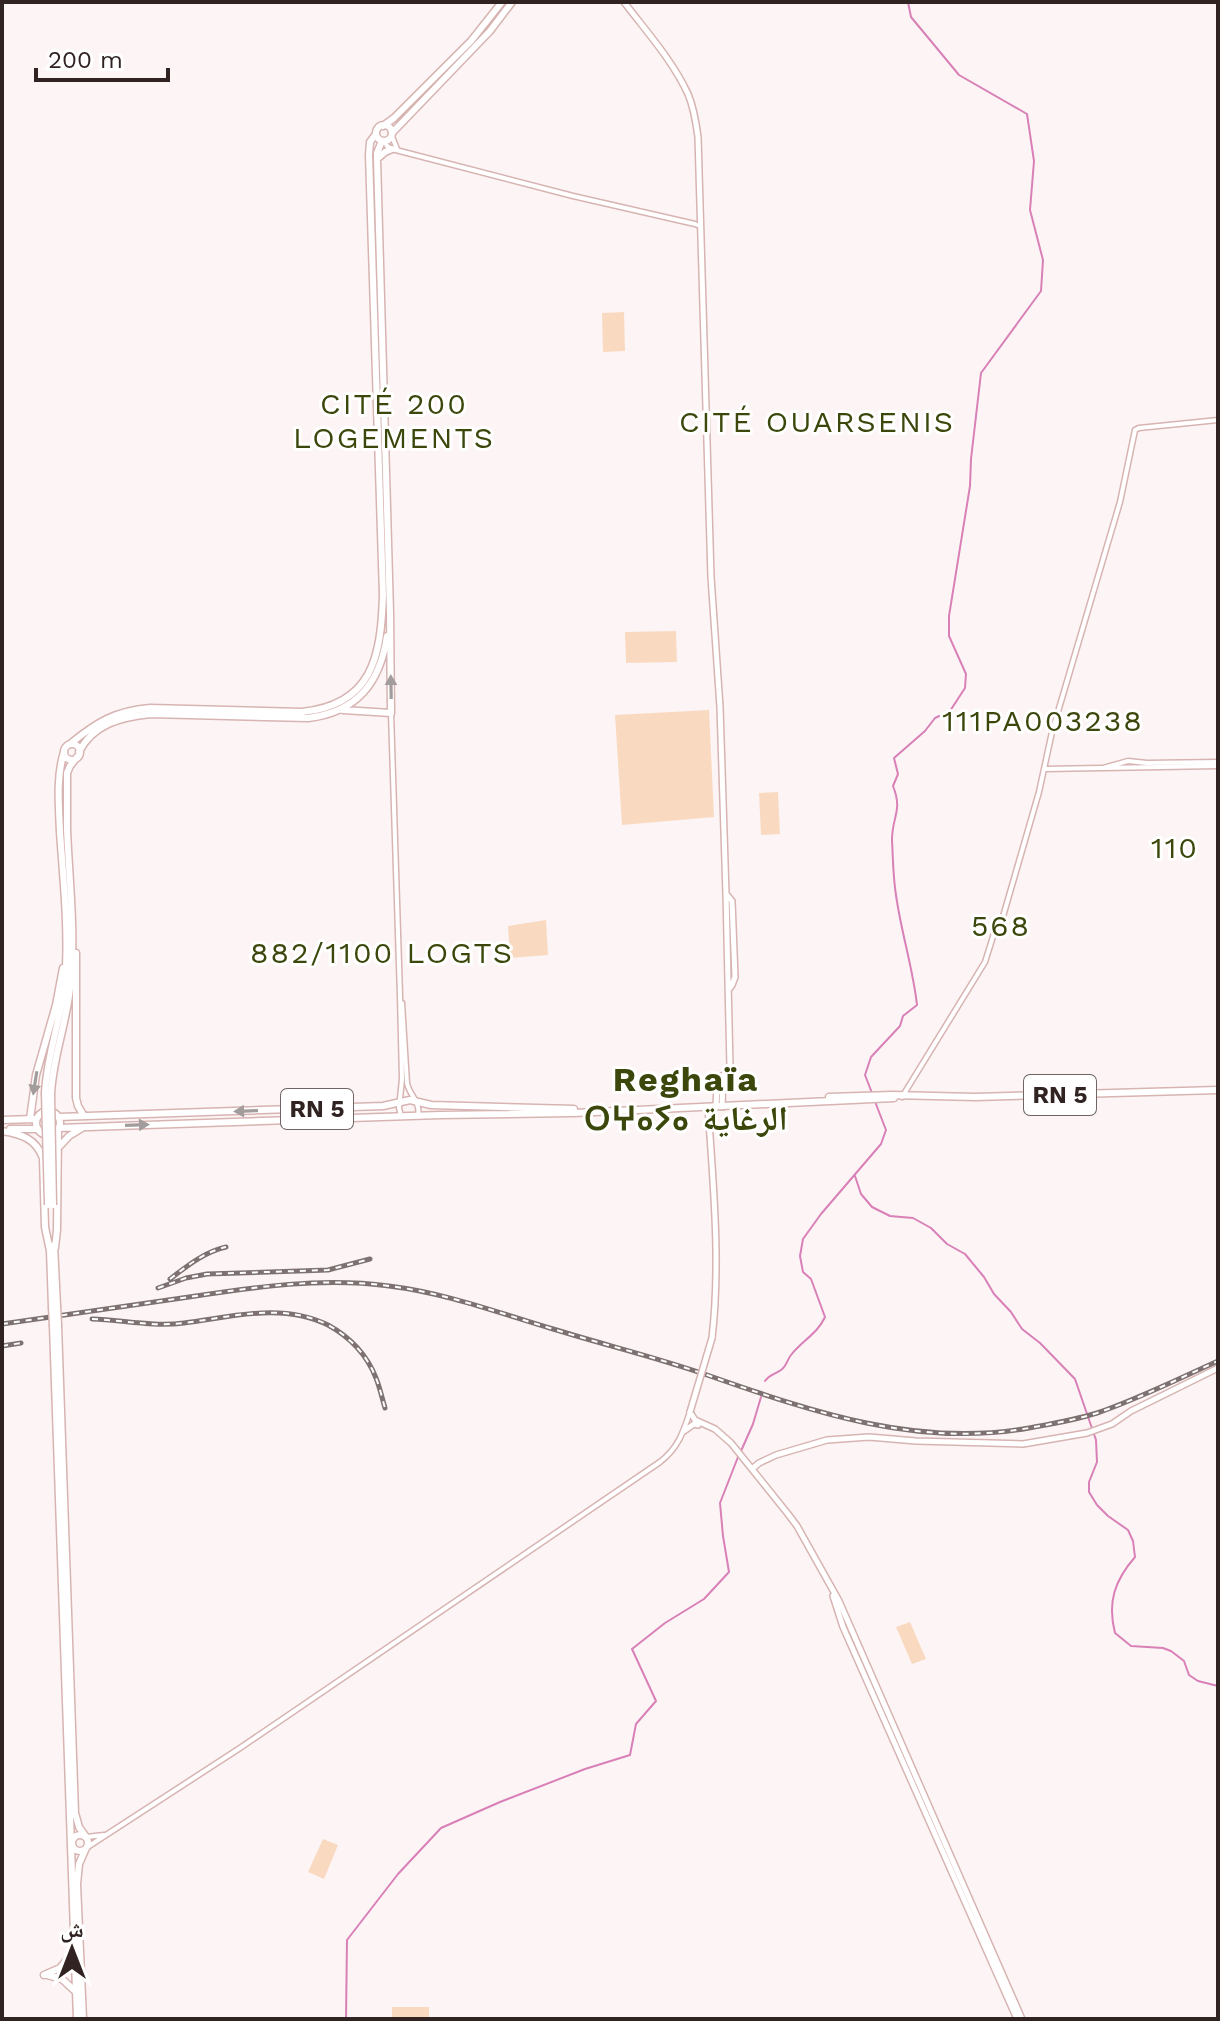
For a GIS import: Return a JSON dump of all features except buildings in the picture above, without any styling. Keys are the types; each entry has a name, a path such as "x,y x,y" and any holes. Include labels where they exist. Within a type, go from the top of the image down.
{"main road":[{"path":"57,1149 69,1136 85,1127 85,1116 76,1098 77,962 69,923 59,806 64,752 66,747 103,719 134,709 322,710 339,704 364,681 372,667 382,630 383,595 370,142 378,128 394,118 471,41 502,2"},
{"path":"343,710 391,713 377,153 383,141 389,139 490,31 512,2"},
{"path":"624,2 678,74 689,95 698,137 711,577 720,707 726,894 732,901 735,977 728,990 728,1070 715,1107 715,1293 712,1338 690,1412 703,1425"},
{"path":"383,126 390,129 392,134"},
{"path":"376,134 383,141"},
{"path":"377,159 385,152 396,150"},
{"path":"77,2019 48,1093 71,982 67,773 84,744 99,728 133,716 308,718 343,710 363,693 381,665 390,612"},
{"path":"70,744 78,747 78,755"},
{"path":"64,752 70,759 78,755"},
{"path":"52,1250 45,1227 43,1158 34,1118 38,1063 60,988 69,923"},
{"name":"RN 5","path":"58,1130 715,1107 883,1097 1218,1090"},
{"path":"67,1117 76,1098"},
{"name":"RN 5","path":"58,1117 383,1106 410,1100 431,1105 574,1111"},
{"path":"431,1105 431,1115"},
{"path":"2,1120 34,1118 46,1112 53,1112 58,1117 57,1230 52,1250"},
{"path":"14,1119 14,1129"},
{"path":"2,1130 38,1130 51,1135 58,1130"},
{"path":"2,1130 27,1137 43,1158"},
{"path":"55,1326 75,1813 88,1842 79,1864 77,1884 83,2019"},
{"path":"752,1469 776,1455 827,1440 869,1437 1008,1444 1087,1433 1112,1424 1131,1411 1218,1368"},
{"path":"684,1431 694,1424 715,1429 731,1443 797,1526 832,1591 843,1627 1020,2019"},
{"path":"71,1843 78,1835 86,1837"},
{"path":"71,1843 76,1850 86,1848"},
{"path":"75,1950 65,1964 44,1975 62,1979 76,1992"}],"street":[{"path":"392,134 396,150"},
{"path":"383,141 396,150 701,228"},
{"path":"902,1097 985,962 996,927 1002,920 1052,732 1120,502 1135,430 1218,420"},
{"path":"391,713 401,1116"},
{"path":"1044,769 1103,768 1132,761 1218,764"},
{"path":"1132,761 1132,768"},
{"path":"1122,765 1132,768 1218,764"},
{"path":"400,996 407,1086 419,1107 418,1116"},
{"path":"86,1848 240,1748 648,1471 680,1443 690,1412"},
{"path":"86,1837 110,1833"}],"shaded area":[{"path":"624,312 625,351 603,352 602,313"},
{"path":"676,631 677,662 626,663 625,632"},
{"path":"709,710 714,817 622,825 615,715"},
{"path":"778,792 780,834 761,835 759,793"},
{"path":"546,920 548,955 510,958 508,926"},
{"path":"910,1622 926,1659 912,1664 896,1627"},
{"path":"323,1839 338,1845 324,1879 308,1872"},
{"path":"392,2007 429,2007 429,2019 392,2019"}],"waterway":[{"path":"872,1093 865,1075 871,1057 900,1026 903,1016 917,1005 894,881 892,832 897,802 893,786 898,774 894,758 935,718 950,711 965,688 966,674 949,636 949,616 970,486 981,373 1041,291 1043,260 1030,210 1034,161 1027,114 959,75 911,17 908,2"},
{"path":"765,1381 783,1369 791,1355 825,1317 811,1279 803,1272 800,1256 803,1239 881,1144 886,1130 874,1099"},
{"path":"855,1176 861,1194 872,1207 890,1216 913,1218 965,1254 1022,1329 1075,1379 1096,1440 1097,1462 1089,1482 1089,1492 1108,1516 1128,1530 1133,1541 1135,1557 1122,1574 1114,1592 1112,1611 1115,1633 1131,1646 1171,1651 1184,1661 1189,1675 1198,1681 1218,1686"},
{"path":"741,1451 761,1397"},
{"path":"346,2019 347,1940 398,1874 441,1828 585,1769 630,1755 636,1724 656,1701 632,1649 665,1623 704,1599 729,1572 720,1503 738,1457"}],"railway":[{"path":"170,1279 189,1264 226,1247"},
{"path":"158,1288 207,1274 328,1270 370,1259"},
{"path":"2,1324 264,1287 364,1283 431,1293 472,1304 671,1363 827,1414 906,1430 947,1433 988,1433 1063,1422 1143,1395 1218,1361"},
{"path":"92,1319 172,1324 257,1313 311,1318 336,1330 363,1354 376,1378 385,1408"},
{"path":"2,1346 21,1343"}],"district":[{"name":"CITÉ 200 LOGEMENTS","path":"394,421"},
{"name":"CITÉ OUARSENIS","path":"817,422"},
{"name":"111PA003238","path":"1043,721"},
{"name":"110","path":"1175,848"},
{"name":"568","path":"1001,926"},
{"name":"882/1100 LOGTS","path":"382,953"},
{"name":"Reghaïa ⵔⵖⴰⵢⴰ الرغاية","path":"686,1098"}]}
